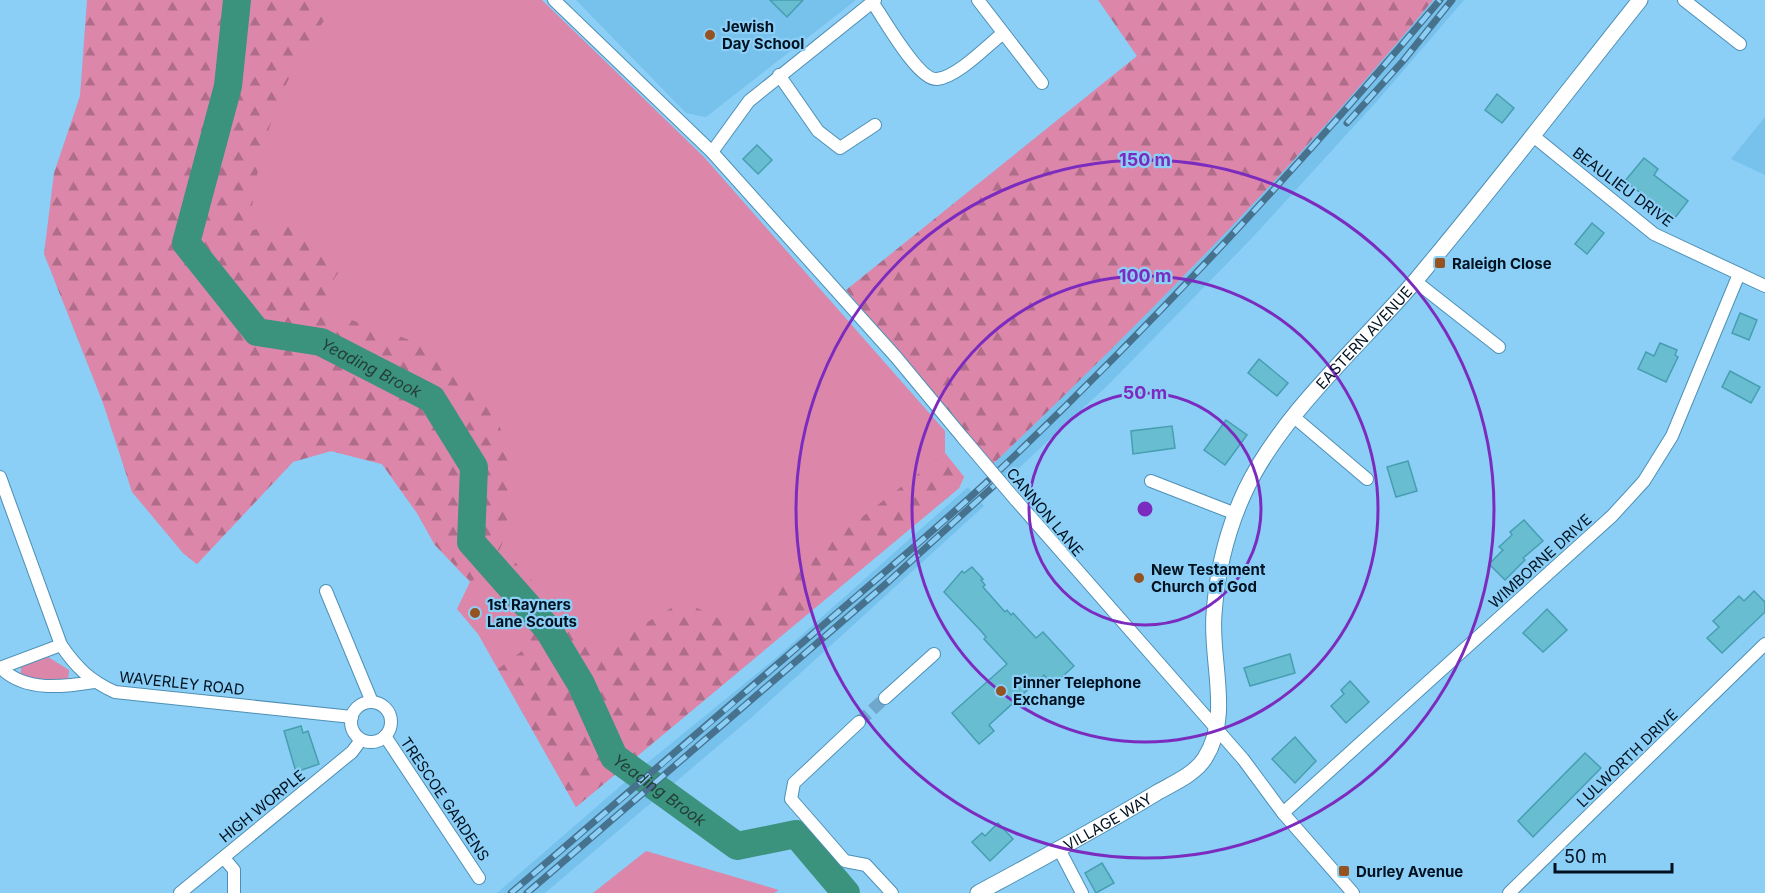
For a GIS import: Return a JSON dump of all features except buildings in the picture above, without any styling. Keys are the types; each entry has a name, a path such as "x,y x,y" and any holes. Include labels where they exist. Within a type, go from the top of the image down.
{"street":[{"name":"CANNON LANE","path":"554,0 712,152 896,357 1015,499 1243,759 1283,813 1353,893"},
{"path":"978,0 1042,83"},
{"name":"EASTERN AVENUE","path":"1216,728 1218,696 1213,642 1214,612 1223,556 1236,514 1258,466 1294,417 1415,280 1640,0"},
{"path":"1684,0 1740,44"},
{"path":"712,152 749,101 873,1 921,74 935,80 948,75 1002,34"},
{"path":"779,75 818,131 840,148 875,125"},
{"name":"BEAULIEU DRIVE","path":"1532,135 1654,234 1765,286"},
{"name":"WIMBORNE DRIVE","path":"1283,813 1612,516 1644,481 1672,436 1739,274"},
{"path":"1415,280 1499,347"},
{"path":"1294,417 1367,479"},
{"name":"WAVERLEY ROAD","path":"0,477 61,645 74,664 94,682 115,692 352,717"},
{"path":"1151,481 1236,514"},
{"path":"326,591 372,702"},
{"name":"LULWORTH DRIVE","path":"1509,893 1765,644"},
{"path":"61,645 1,668 10,677 27,683 57,687 94,682"},
{"path":"885,698 934,654"},
{"path":"372,702 383,706 390,716 391,728 385,736 374,742 361,740 352,730 352,717 360,706 372,702"},
{"path":"859,722 794,783 790,791 791,799 845,861 866,865 892,893"},
{"name":"VILLAGE WAY","path":"978,893 1195,770 1206,757 1216,728"},
{"name":"TRESCOE GARDENS","path":"385,736 479,878"},
{"name":"HIGH WORPLE","path":"187,891 352,752 361,740"},
{"path":"1059,849 1082,893"},
{"path":"224,858 234,870 234,893"}],"shaded area":[{"name":"Jewish Day School","path":"576,0 856,0 706,117 686,113"},
{"path":"1433,0 1464,0 1377,101 1251,239 1108,385 1006,480 993,464 1189,271 1336,112"},
{"path":"1765,117 1765,175 1731,159"},
{"path":"968,487 984,506 752,717 545,893 497,893 646,764 776,658"}],"green space":[{"path":"87,0 328,0 333,8 301,55 287,82 271,123 259,165 250,231 289,220 340,270 328,288 325,310 424,346 445,357 479,389 501,430 508,453 511,476 510,499 501,546 491,563 471,582 435,545 417,513 382,464 331,451 293,462 197,564 183,553 132,492 103,403 44,254 54,173 80,96"},
{"path":"93,0 542,0 704,157 945,431 945,453 964,477 959,488 576,807 478,634 457,609 470,582 435,545 417,513 382,464 331,451 293,461 197,564 183,553 136,490 80,96"},
{"path":"1098,0 1433,0 1329,121 1220,239 1108,353 993,464 846,290 1137,56"},
{"path":"945,453 964,477 959,488 576,807 498,669 526,648 493,587 514,561 598,651 683,601 726,622"},
{"path":"48,657 69,670 68,681 64,684 21,676 21,667"},
{"path":"646,851 779,890 774,893 593,893"}],"waterway":[{"name":"Yeading Brook","path":"237,0 228,86 186,243 257,332 321,342 432,399 474,467 471,542 548,629 581,684 614,757 737,846 796,834 846,893"}],"tunnel":[{"path":"859,722 885,698"}],"railway":[{"path":"511,893 912,549 1006,464 1120,352 1229,238 1440,0"},
{"path":"1347,123 1403,61 1452,0"},
{"path":"527,893 888,582 998,482"}],"place":[{"name":"Jewish Day School","path":"710,35"},
{"name":"Raleigh Close","path":"1440,263"},
{"name":"New Testament Church of God","path":"1139,578"},
{"name":"1st Rayners Lane Scouts","path":"475,613"},
{"name":"Pinner Telephone Exchange","path":"1001,691"},
{"name":"Durley Avenue","path":"1344,871"}]}
